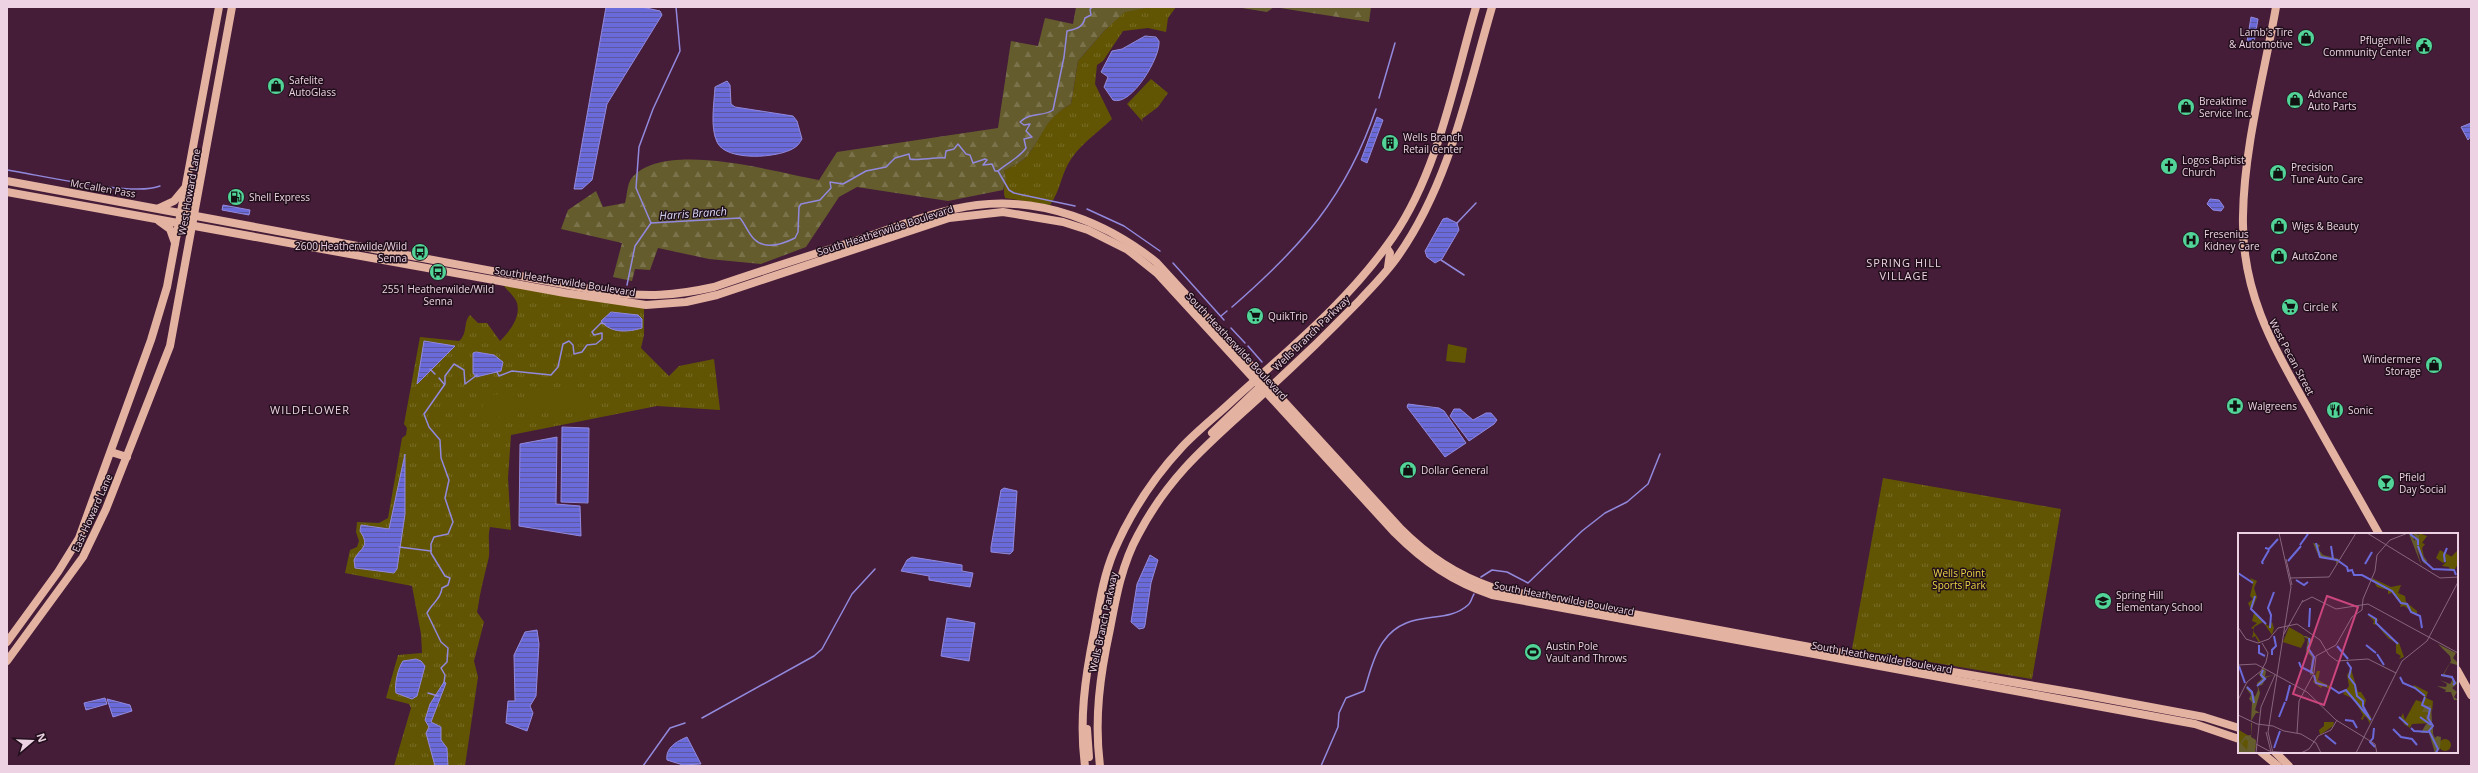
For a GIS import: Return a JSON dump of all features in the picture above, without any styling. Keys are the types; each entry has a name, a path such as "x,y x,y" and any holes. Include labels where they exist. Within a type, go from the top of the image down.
{"main road":[{"name":"West Howard Lane","path":"138,376 167,287 219,7"},
{"name":"West Howard Lane","path":"157,379 170,346 194,225 232,7"},
{"name":"Wells Branch Parkway","path":"1100,766 1096,717 1104,655 1117,592 1126,562 1138,535 1167,487 1193,457 1361,280 1393,237 1426,173 1476,7"},
{"name":"Wells Branch Parkway","path":"1085,766 1082,717 1084,684 1103,585 1114,552 1126,528 1152,484 1182,446 1331,330 1398,257 1421,219 1439,182 1453,143 1491,7"},
{"name":"West Pecan Street","path":"2276,7 2244,192 2243,242 2250,284 2256,307 2272,343 2378,533"},
{"path":"215,27 228,30"},
{"path":"199,116 212,118"},
{"name":"McCallen Pass","path":"7,181 195,216"},
{"path":"158,208 174,202 186,187"},
{"name":"McCallen Pass","path":"7,192 178,223"},
{"name":"South Heatherwilde Boulevard","path":"178,223 565,293 646,305 686,302 717,295 922,222 947,211 995,204 1038,208 1092,221 1132,243 1156,262 1263,384 1346,472 1413,552 1454,580 1492,595 1757,640 1993,684 2195,724 2238,739"},
{"name":"South Heatherwilde Boulevard","path":"195,216 606,292 647,296 685,294 714,287 922,222"},
{"path":"153,218 165,224 175,244"},
{"path":"1393,237 1394,251 1398,257"},
{"path":"1386,247 1390,252 1388,268"},
{"path":"565,293 567,284"},
{"name":"East Howard Lane","path":"7,642 58,572 79,538 138,376"},
{"name":"East Howard Lane","path":"7,662 83,557 106,509 157,379"},
{"path":"111,452 127,457"},
{"path":"1126,528 1138,535"},
{"path":"2458,672 2471,695"},
{"name":"South Heatherwilde Boulevard","path":"1993,684 2080,694 2204,717 2238,728"},
{"path":"2079,702 2080,694"},
{"path":"1082,717 1087,723 1090,766"},
{"path":"2262,753 2278,766"},
{"path":"2276,753 2290,766"}],"green space":[{"path":"1076,7 1151,7 1125,12 1105,30 1078,61 1071,104 1054,116 1025,158 1004,171 1006,179 1003,190 948,201 857,187 839,197 806,247 761,264 709,259 658,248 650,270 635,269 632,281 613,277 622,243 561,229 568,210 596,191 603,207 625,203 631,179 646,167 667,161 693,160 720,162 819,180 837,152 998,128 1011,41 1038,46 1045,18 1073,24"},
{"path":"1151,7 1176,7 1168,18 1166,32 1148,28 1123,31 1103,61 1097,65 1095,84 1112,119 1072,157 1056,195 1050,205 1005,198 1004,171 1025,158 1053,117 1071,104 1078,61 1105,30 1125,11"},
{"path":"1236,7 1274,7 1267,12"},
{"path":"1274,7 1371,7 1369,22"},
{"path":"1151,79 1168,93 1158,107 1142,119 1143,122 1127,104"},
{"path":"1151,84 1158,90 1148,102 1141,96"},
{"path":"503,285 644,308 644,335 641,348 669,376 679,366 714,359 720,410 657,406 511,435 508,478 511,530 490,527 489,557 477,612 484,622 474,661 478,677 465,766 394,766 411,708 409,704 386,698 398,655 422,653 421,634 412,586 345,573 350,550 357,547 359,541 356,532 357,522 379,523 388,518 402,438 406,435 407,428 404,424 420,337 459,341 464,335 470,315 478,323 487,323 500,341 516,319 518,309 515,298"},
{"path":"1448,344 1467,348 1465,363 1446,361"},
{"path":"527,386 590,393 588,415 524,408"},
{"path":"516,391 520,413 485,419 481,397"},
{"name":"Wells Point Sports Park","path":"1883,478 2061,509 2032,679 1852,649"}],"shaded area":[{"path":"606,7 642,7 660,11 662,15 607,104 592,180 582,189 574,189"},
{"path":"2251,17 2258,19 2253,49 2246,48"},
{"path":"1145,36 1156,37 1159,41 1155,58 1150,69 1136,89 1128,96 1120,100 1113,100 1104,87 1108,77 1101,72 1112,51 1122,49"},
{"path":"727,81 730,85 731,104 735,107 793,116 797,121 802,139 798,145 787,151 765,156 741,155 731,153 722,148 717,142 715,136 713,108 715,87"},
{"path":"1377,117 1383,120 1367,163 1361,160"},
{"path":"2471,123 2471,136 2468,140 2461,127"},
{"path":"2210,199 2219,200 2224,207 2221,211 2213,210 2207,204"},
{"path":"223,205 250,210 249,215 222,210"},
{"path":"1447,218 1457,223 1459,230 1442,259 1435,263 1427,257 1425,251 1443,219"},
{"path":"611,312 638,315 642,319 642,328 620,331 610,328 601,321"},
{"path":"424,341 455,346 417,384"},
{"path":"476,352 494,355 503,362 501,371 476,377 473,373 473,353"},
{"path":"1408,404 1439,408 1444,411 1466,443 1445,457 1407,407"},
{"path":"1454,409 1460,409 1473,420 1486,413 1491,413 1497,420 1494,424 1469,441 1450,416"},
{"path":"562,427 589,428 588,503 561,502"},
{"path":"557,437 556,504 580,506 581,536 519,526 520,444"},
{"path":"405,454 405,514 397,569 394,573 355,568 354,560 365,544 360,531 361,525 389,529"},
{"path":"1004,488 1017,491 1013,551 1010,554 991,552 1001,490"},
{"path":"1150,555 1158,560 1151,583 1145,625 1144,628 1139,629 1131,622 1137,584"},
{"path":"912,557 962,565 962,571 973,573 970,587 929,580 929,576 901,571 907,560"},
{"path":"947,618 975,623 969,661 941,656"},
{"path":"537,630 539,644 536,696 530,706 533,713 527,731 506,723 508,701 515,701 514,655 525,632"},
{"path":"416,659 421,661 425,666 417,696 412,699 396,693 396,681 403,661"},
{"path":"444,682 446,683 431,722 441,727 441,740 447,748 448,766 435,766 426,733 429,727 425,720 430,704"},
{"path":"105,698 107,704 86,710 84,703"},
{"path":"107,699 130,705 132,711 113,717"},
{"path":"687,737 701,764 683,765 667,760 668,752 672,746"}],"waterway":[{"path":"651,223 636,188 639,147 653,109 680,51 676,7"},
{"name":"Harris Branch","path":"651,223 740,218 754,239 763,244 774,245 795,238 798,232 799,207 801,204 820,200 831,188 830,182 843,184 866,171 886,167 895,158 909,154 910,159 945,158 946,151 954,149 958,144 966,154 970,155 973,163 985,159 987,160 983,165 992,164 995,171 998,171 1023,152 1026,148 1024,139 1032,137 1026,131 1030,124 1024,125 1020,122 1028,117 1053,110 1064,57 1067,31 1081,26 1085,18 1091,15 1090,9 1093,7"},
{"path":"1379,98 1395,43"},
{"path":"1232,307 1279,263 1319,218 1351,169 1376,109"},
{"path":"7,170 108,187 147,189 160,186"},
{"path":"998,171 1009,190 1014,193 1075,206"},
{"path":"1457,223 1476,203"},
{"path":"1087,209 1124,226 1160,251"},
{"name":"Harris Branch","path":"627,285 635,246 651,223"},
{"path":"1441,260 1464,275"},
{"path":"1173,263 1224,320"},
{"path":"1221,316 1227,311"},
{"name":"Harris Branch","path":"497,372 499,376 512,371 551,375 558,367 563,344 569,341 573,345 574,354 582,352 587,345 596,344 602,339 602,333 594,335 592,332 601,323 605,324"},
{"path":"1231,328 1245,343"},
{"path":"1248,346 1262,362"},
{"name":"Harris Branch","path":"444,683 445,675 441,668 447,662 448,648 441,642 427,613 440,595 442,588 448,585 450,578 445,576 431,553 431,544 434,537 448,534 453,522 445,498 449,480 441,458 440,440 429,427 424,414 445,384 445,376 454,364 464,370 465,384 477,375"},
{"path":"430,369 435,374"},
{"name":"Harris Branch","path":"439,378 444,384"},
{"path":"1481,577 1492,570 1507,572 1528,583 1582,531 1605,513 1627,502 1648,484 1660,454"},
{"path":"399,547 431,551"},
{"path":"702,718 814,656 822,649 852,594 875,569"},
{"path":"1321,766 1338,727 1339,713 1346,698 1364,691 1374,660 1383,642 1393,631 1403,624 1414,620 1448,615 1459,611 1469,604 1474,594"},
{"path":"428,693 438,696"},
{"path":"643,766 670,728 685,723"}],"place":[{"name":"Lamb's Tire & Automotive","path":"2306,38"},
{"name":"Pflugerville Community Center","path":"2424,46"},
{"name":"Safelite AutoGlass","path":"276,86"},
{"name":"Advance Auto Parts","path":"2295,100"},
{"name":"Breaktime Service Inc.","path":"2186,107"},
{"name":"Wells Branch Retail Center","path":"1390,143"},
{"name":"Logos Baptist Church","path":"2169,166"},
{"name":"Precision Tune Auto Care","path":"2278,173"},
{"name":"Shell Express","path":"236,197"},
{"name":"Wigs & Beauty","path":"2279,226"},
{"name":"Fresenius Kidney Care","path":"2191,240"},
{"name":"2600 Heatherwilde/Wild Senna","path":"420,252"},
{"name":"AutoZone","path":"2279,256"},
{"name":"2551 Heatherwilde/Wild Senna","path":"438,272"},
{"name":"Circle K","path":"2290,307"},
{"name":"QuikTrip","path":"1255,316"},
{"name":"Windermere Storage","path":"2434,365"},
{"name":"Walgreens","path":"2235,406"},
{"name":"Sonic","path":"2335,410"},
{"name":"Dollar General","path":"1408,470"},
{"name":"Pfield Day Social","path":"2386,483"},
{"name":"Spring Hill Elementary School","path":"2103,601"},
{"name":"Austin Pole Vault and Throws","path":"1533,652"}],"district":[{"name":"SPRING HILL VILLAGE","path":"1904,268"},
{"name":"WILDFLOWER","path":"310,409"}]}
